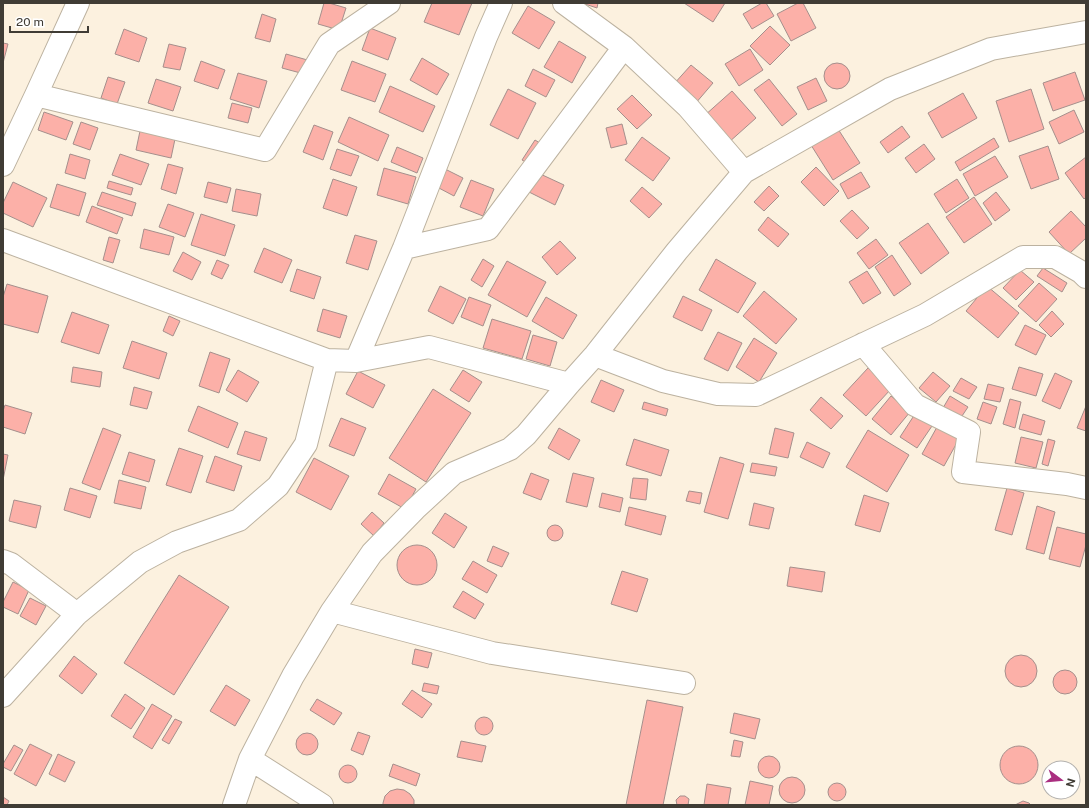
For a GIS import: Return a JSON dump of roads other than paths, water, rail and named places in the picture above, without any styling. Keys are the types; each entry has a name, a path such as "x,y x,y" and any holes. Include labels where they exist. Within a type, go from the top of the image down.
{"street":[{"path":"3,165 78,3"},
{"path":"36,95 265,150 329,44 389,3"},
{"path":"356,361 404,248 486,37 501,3"},
{"path":"564,3 624,47 688,107 744,172"},
{"path":"234,805 250,759 293,676 332,611 372,553 415,509 454,473 510,449 526,435 595,355 677,251 744,172 890,89 991,49 1086,32"},
{"path":"404,248 488,229 624,47"},
{"path":"3,240 327,360 356,361 429,347 569,384"},
{"path":"595,355 664,381 718,394 756,395 925,315 1023,257 1055,257 1081,272 1086,277"},
{"path":"863,344 915,405 969,432 963,472 1067,484 1086,488"},
{"path":"3,696 76,614 140,562 177,542 239,520 278,486 306,444 327,360"},
{"path":"3,561 11,564 76,614"},
{"path":"332,611 492,654 684,682"},
{"path":"250,759 322,805"}]}
